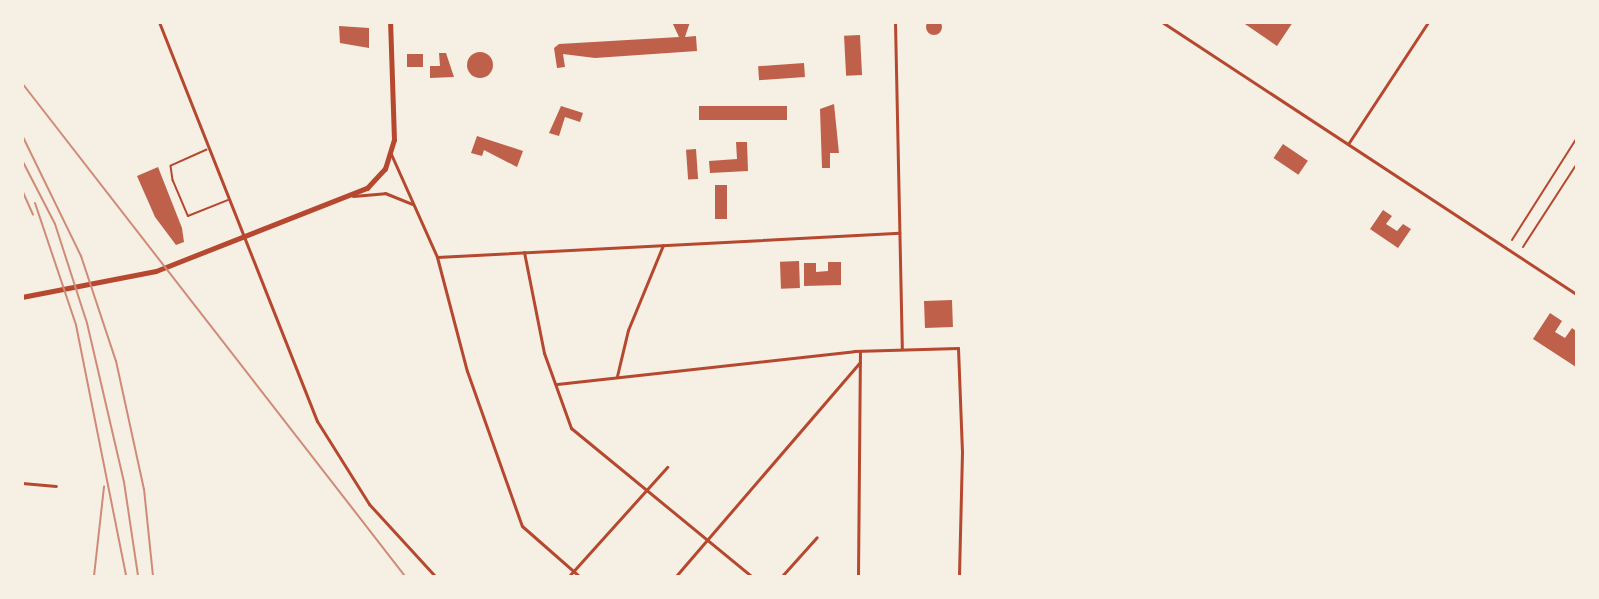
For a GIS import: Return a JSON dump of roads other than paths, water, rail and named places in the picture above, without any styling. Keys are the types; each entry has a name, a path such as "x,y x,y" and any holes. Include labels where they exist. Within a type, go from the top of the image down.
{"main road":[{"path":"22,297 156,271 353,195 374,182 391,154 390,22"}],"street":[{"path":"159,22 207,150 334,456 435,576"},
{"path":"895,22 902,349"},
{"path":"1162,22 1576,294"},
{"path":"1348,144 1428,22"},
{"path":"1512,240 1576,139"},
{"path":"391,154 437,257 467,371 522,526 579,576"},
{"path":"1523,247 1576,165"},
{"path":"353,195 386,193 412,204"},
{"path":"437,257 899,233"},
{"path":"617,376 628,330 663,245"},
{"path":"524,252 544,352 571,428 751,576"},
{"path":"557,384 860,351 958,348 962,452 958,576"},
{"path":"858,576 860,351"},
{"path":"676,576 860,362"},
{"path":"569,576 667,467"},
{"path":"22,483 56,486"},
{"path":"782,576 817,537"}],"lane":[{"path":"207,150 171,166 188,216 229,199"}],"railway":[{"path":"22,83 405,576"},
{"path":"22,135 81,256 116,361 144,489 153,576"},
{"path":"22,160 55,224 87,323 124,482 138,576"},
{"path":"22,190 33,215"},
{"path":"35,203 76,325 126,576"},
{"path":"94,576 104,487"}]}
